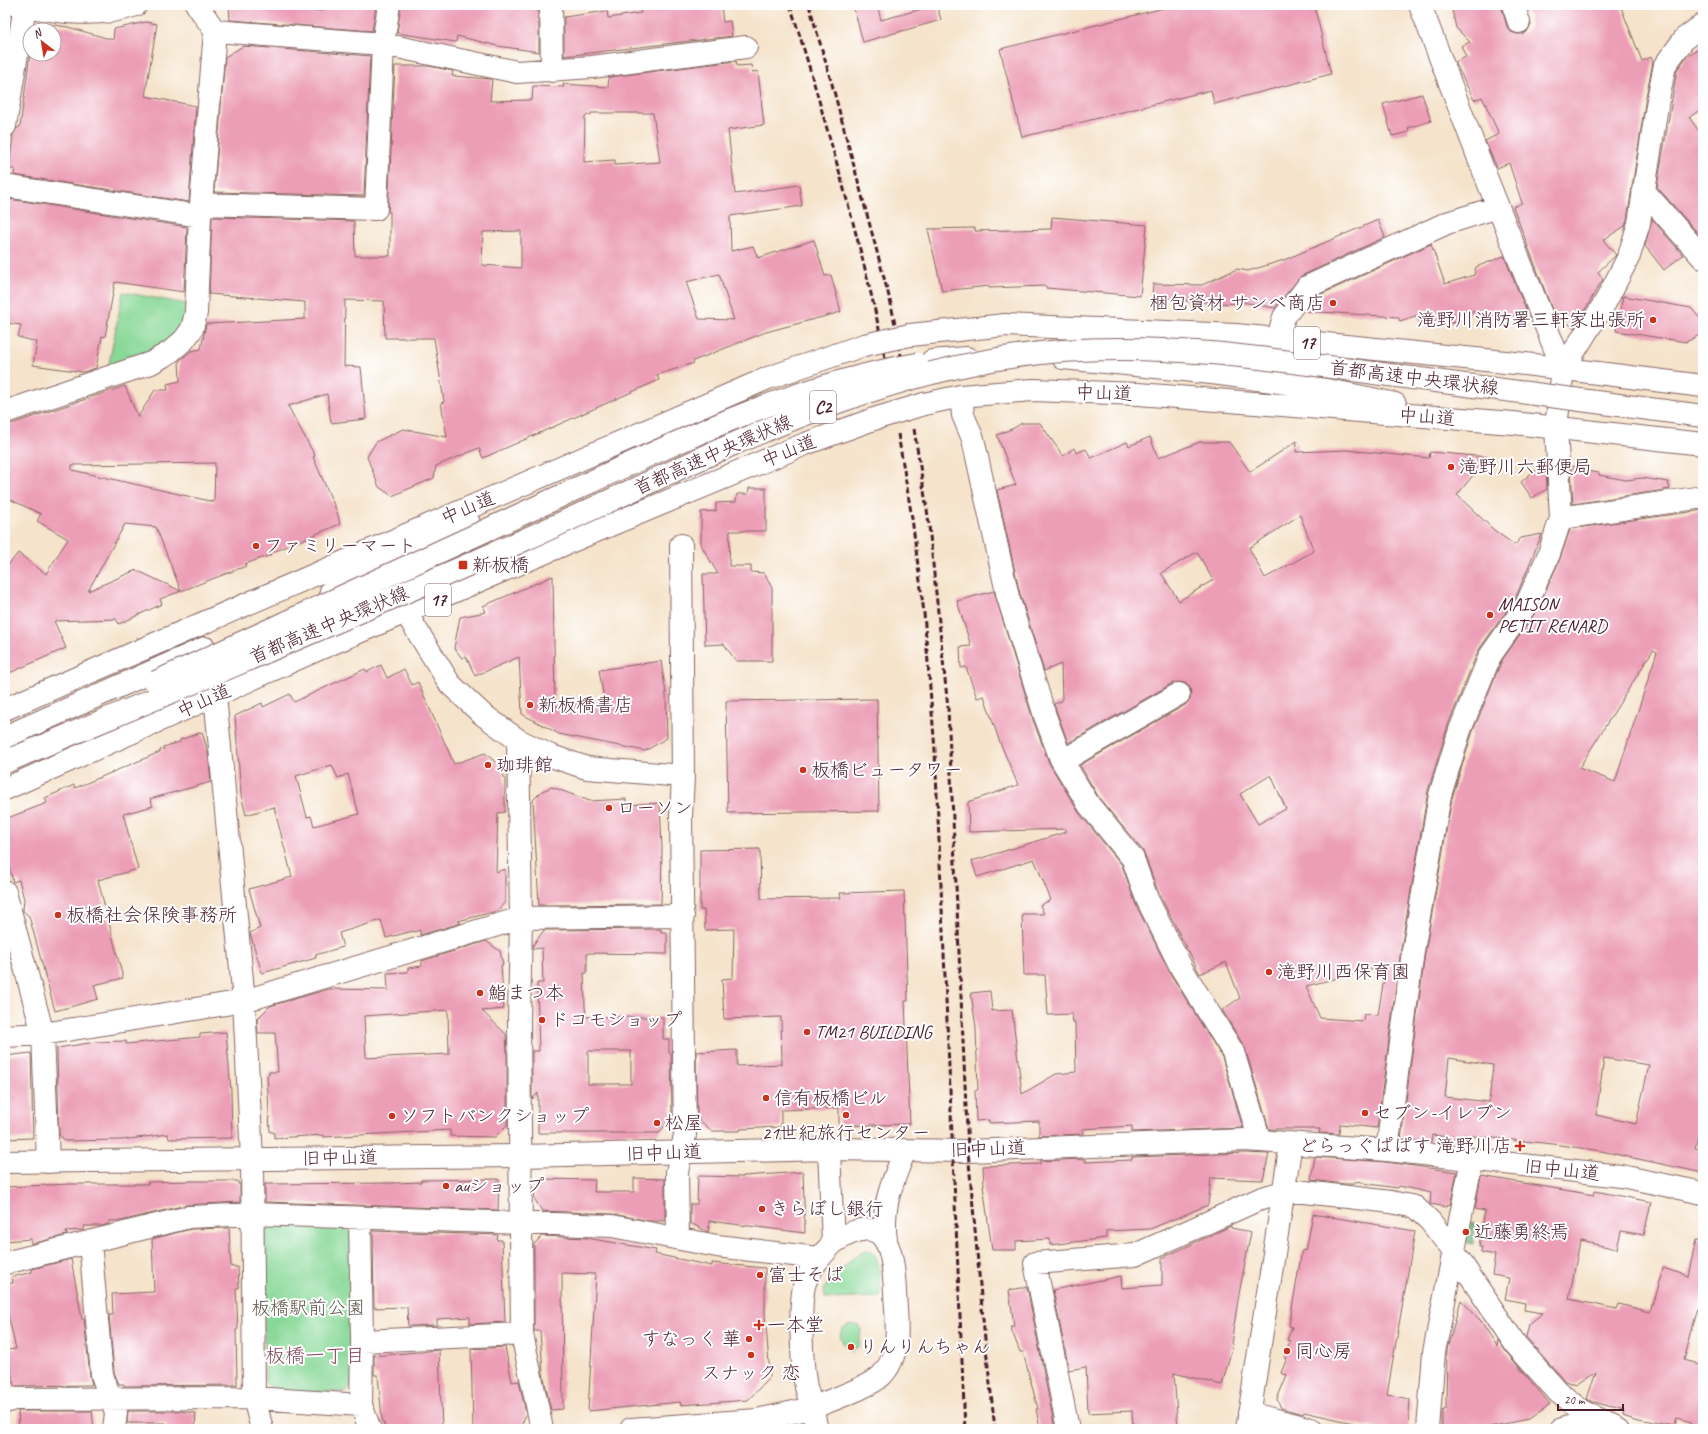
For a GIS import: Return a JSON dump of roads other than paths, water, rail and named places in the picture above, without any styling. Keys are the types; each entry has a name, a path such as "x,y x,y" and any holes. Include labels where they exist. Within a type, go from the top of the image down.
{"main road":[{"path":"5,126 30,6 103,13 136,5"},
{"path":"5,412 151,364 170,352 184,340 192,329 196,313 200,210 214,31 197,5"},
{"path":"5,186 200,210 376,209 383,44 389,5"},
{"path":"551,5 552,71"},
{"path":"1420,5 1498,207 1563,369"},
{"path":"1387,1150 1412,951 1440,795 1460,730 1490,656 1526,605 1549,554 1561,518 1556,427 1563,369 1606,301 1629,256 1639,223 1643,190 1666,65 1685,38 1703,24"},
{"path":"214,31 383,44 517,72 552,71 638,62 746,47"},
{"path":"1643,190 1703,258"},
{"path":"1277,340 1284,317 1307,287 1447,223 1498,207"},
{"name":"17","path":"366,563 559,478 648,431 768,378 864,345 910,335 1005,325 1236,336 1563,369 1703,386"},
{"name":"首都高速中央環状線","path":"5,762 439,578 796,417 900,381 985,361 1047,352 1102,349 1208,352 1703,416"},
{"path":"5,749 154,683 655,452 756,410 820,386 875,371 932,361 988,357 1048,356 1264,378 1359,395 1465,420"},
{"name":"首都高速中央環状線","path":"5,767 432,585 694,467 795,424 900,390 987,369 1058,359 1141,359 1203,364 1326,380 1574,406 1703,422"},
{"name":"中山道","path":"5,789 216,695 406,613 806,444 874,419 924,404 961,396 1033,390 1138,394 1556,427 1703,444"},
{"path":"961,396 963,415 973,439 1008,597 1045,716 1061,759 1089,805 1133,860 1147,899 1182,969 1233,1052 1260,1141"},
{"path":"1561,518 1703,497"},
{"path":"678,1238 677,1172 685,1135 681,816 683,776 681,545"},
{"path":"366,563 406,613 450,684 482,714 518,740 551,756 587,768 683,776"},
{"path":"5,737 325,594 366,563"},
{"path":"5,709 366,563"},
{"path":"1061,759 1070,756 1179,694"},
{"path":"216,695 244,1001 252,1159 254,1398 262,1429"},
{"path":"518,740 521,918 518,1022 521,1156 520,1223 522,1334 542,1429"},
{"path":"5,892 43,1034 48,1162"},
{"path":"5,1036 43,1034 244,1001 521,918 683,916"},
{"name":"旧中山道","path":"5,1162 521,1156 829,1148 968,1151 1260,1141 1387,1150 1620,1176 1703,1193"},
{"path":"1291,1143 1248,1421 1311,1429"},
{"path":"829,1148 833,1243"},
{"path":"631,1429 692,1427 757,1420 812,1408 871,1383 880,1376 889,1365 895,1352 897,1335 894,1264 891,1251 886,1240 884,1222 886,1200 905,1150"},
{"path":"1428,1429 1434,1352 1472,1160"},
{"path":"1068,1429 1035,1263 1136,1255 1242,1206 1283,1192 1305,1192 1376,1200 1415,1207 1430,1221 1454,1252 1516,1345 1558,1392 1580,1409 1604,1423"},
{"path":"5,1263 188,1217 253,1214 612,1226 717,1246 818,1258"},
{"path":"360,1218 362,1342 361,1404 370,1429"},
{"path":"817,1429 806,1386 801,1304 805,1281 818,1258 833,1243 848,1234 865,1230 876,1232 886,1240"},
{"path":"90,1242 102,1375 116,1413 114,1429"},
{"path":"362,1342 522,1334"},
{"path":"5,1402 14,1399 254,1398 361,1404"},
{"path":"1562,1429 1574,1426 1604,1423"}],"railway":[{"path":"790,5 821,108 861,253 875,309 891,392"},
{"path":"809,5 832,84 891,304 907,387"},
{"path":"914,429 928,516 948,708 968,1151 984,1330 995,1429"},
{"path":"898,434 912,518 924,613 935,750 965,1429"}],"place":[{"name":"梱包資材 サンベ商店","path":"1333,303"},
{"name":"滝野川消防署三軒家出張所","path":"1653,320"},
{"name":"滝野川六郵便局","path":"1451,467"},
{"name":"ファミリーマート","path":"256,546"},
{"name":"新板橋","path":"463,565"},
{"name":"MAISON PETIT RENARD","path":"1490,615"},
{"name":"新板橋書店","path":"530,705"},
{"name":"珈琲館","path":"488,765"},
{"name":"板橋ビュータワー","path":"803,770"},
{"name":"ローソン","path":"609,808"},
{"name":"板橋社会保険事務所","path":"58,915"},
{"name":"滝野川西保育園","path":"1269,972"},
{"name":"鮨まつ本","path":"480,993"},
{"name":"ドコモショップ","path":"542,1020"},
{"name":"TM21 BUILDING","path":"807,1032"},
{"name":"信有板橋ビル","path":"766,1098"},
{"name":"セブン-イレブン","path":"1365,1113"},
{"name":"21世紀旅行センター","path":"846,1115"},
{"name":"ソフトバンクショップ","path":"392,1116"},
{"name":"松屋","path":"657,1123"},
{"name":"どらっぐぱぱす 滝野川店","path":"1520,1146"},
{"name":"auショップ","path":"446,1186"},
{"name":"きらぼし銀行","path":"762,1209"},
{"name":"近藤勇終焉","path":"1466,1232"},
{"name":"富士そば","path":"760,1275"},
{"name":"一本堂","path":"759,1325"},
{"name":"すなっく 華","path":"749,1339"},
{"name":"りんりんちゃん","path":"851,1347"},
{"name":"同心房","path":"1287,1351"},
{"name":"スナック 恋","path":"751,1355"}],"district":[{"name":"板橋一丁目","path":"315,1355"}],"park label":[{"name":"板橋駅前公園","path":"308,1308"}]}
